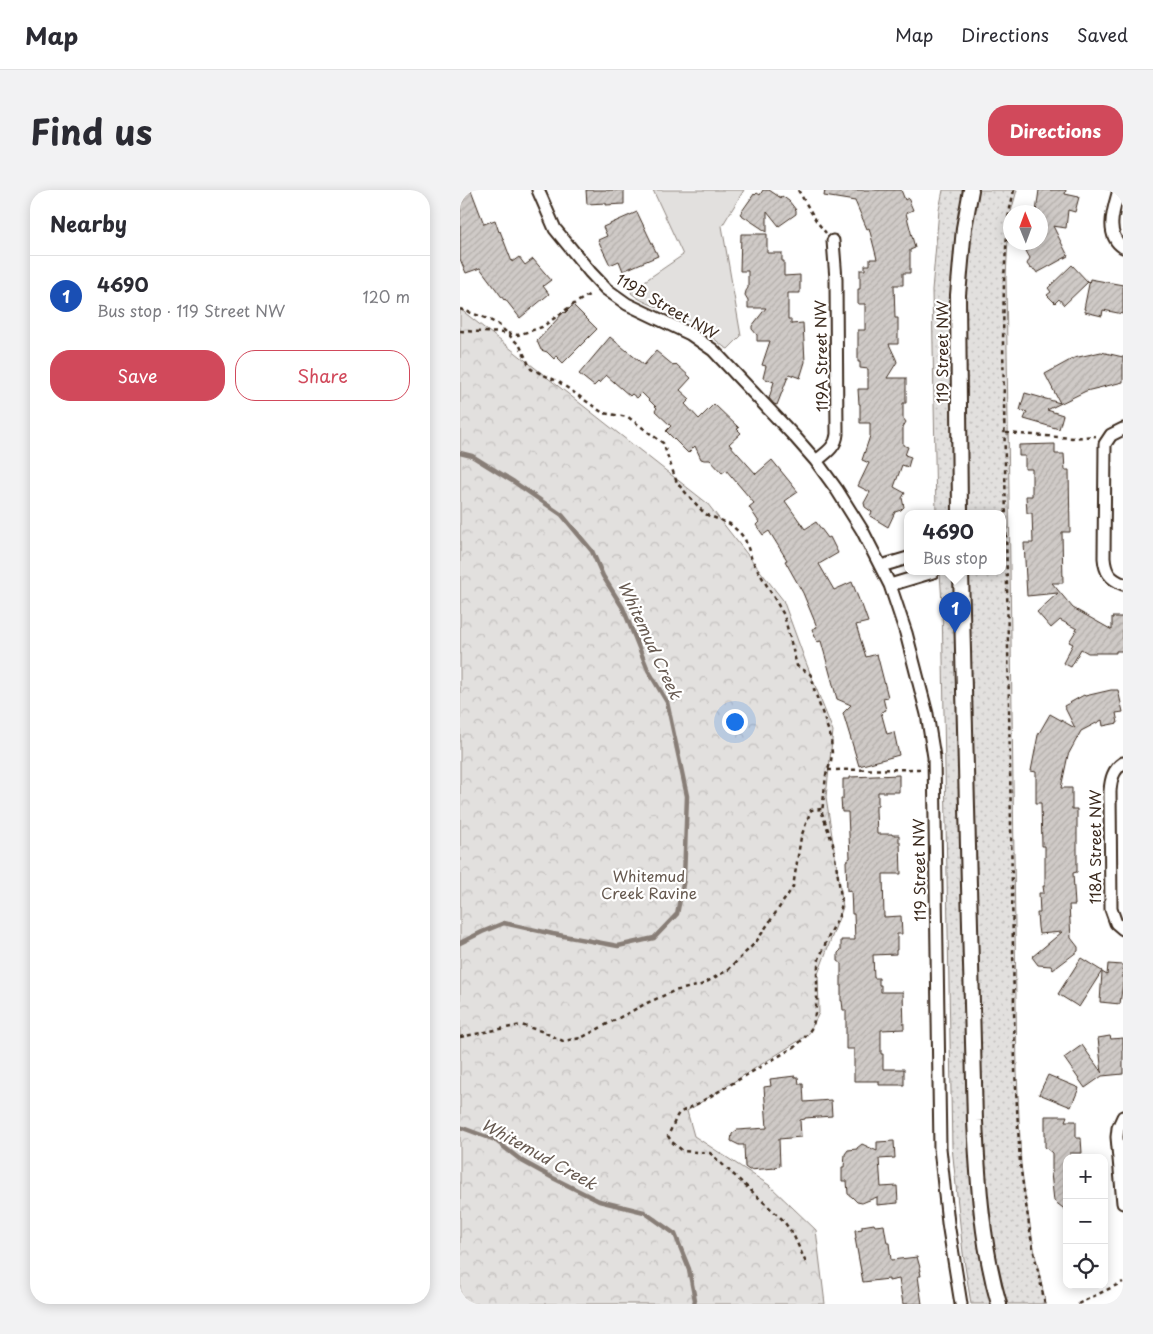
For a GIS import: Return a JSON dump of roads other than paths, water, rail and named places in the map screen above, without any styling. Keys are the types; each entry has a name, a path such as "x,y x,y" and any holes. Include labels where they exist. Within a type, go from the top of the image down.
{"street":[{"name":"119B Street NW","path":"538,190 555,229 601,284 627,304 690,334 713,350 816,461"},
{"name":"119 Street NW","path":"960,510 958,295 964,228 971,190"},
{"path":"1119,190 1112,219 1113,236 1123,247"},
{"name":"119A Street NW","path":"816,461 832,448 838,434 836,279 833,241"},
{"path":"1123,429 1111,435 1105,444 1104,453 1105,565 1110,577 1123,584"},
{"name":"119 Street NW","path":"816,461 845,502 890,585 910,647 928,714 934,752 940,1148 948,1223 961,1304"},
{"path":"881,566 904,559"},
{"path":"890,585 923,575"},
{"path":"961,575 977,1170 998,1304"},
{"name":"118A Street NW","path":"1119,766 1111,782 1110,790 1111,909 1120,926"},
{"path":"1123,1117 1118,1128 1117,1137 1123,1203"}],"waterway":[{"name":"Whitemud Creek","path":"460,453 472,456 562,515 592,551 603,576 623,608 648,670 667,702 687,796 684,879 677,914 654,938 618,946 504,923 460,943"},
{"name":"Whitemud Creek","path":"460,1127 495,1140 522,1161 599,1201 644,1212 675,1234 689,1269 695,1300 694,1304"}],"place":[{"name":"4690","path":"955,633"}],"park label":[{"name":"Whitemud Creek Ravine","path":"649,886"}]}
